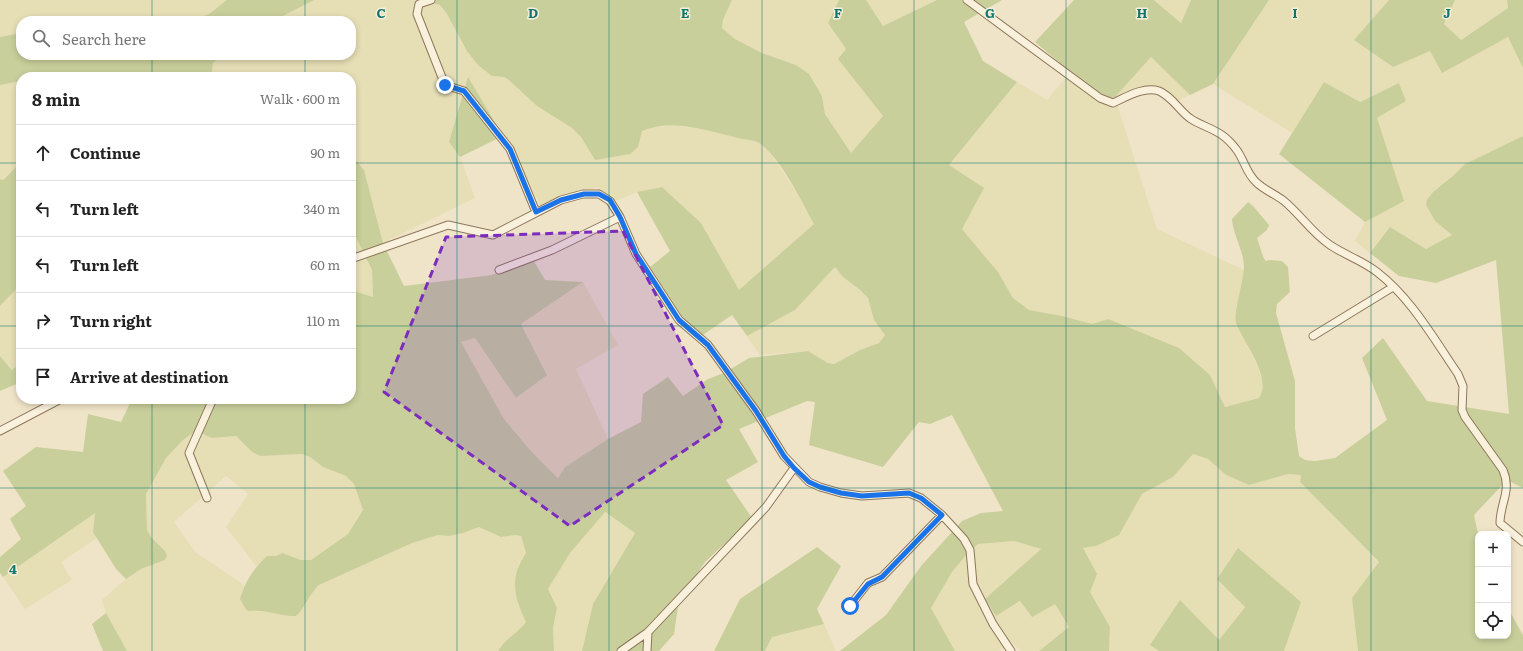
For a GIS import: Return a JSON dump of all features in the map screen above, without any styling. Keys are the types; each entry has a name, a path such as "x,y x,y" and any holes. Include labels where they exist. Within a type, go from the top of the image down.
{"street":[{"path":"431,0 419,4 417,14 445,85 464,91 510,149 536,212"},
{"path":"967,0 1100,98 1113,103 1145,90 1151,90 1159,92 1170,99 1191,119 1213,128 1228,139 1237,150 1251,177 1257,184 1283,200 1329,244 1377,272 1393,287 1410,305 1458,374 1463,386 1462,410 1465,417 1503,470 1506,478 1508,488 1500,514 1500,523 1523,542"},
{"path":"356,257 448,225 493,234 561,200 584,194 599,194 610,200 620,217 636,254 679,320 708,345 756,411 784,456 794,468 809,482 841,493 862,496 909,493 921,498 942,515 964,539 970,550 973,584 993,624 1011,651"},
{"path":"499,270 552,250 620,217"},
{"path":"1313,336 1393,287"},
{"path":"0,431 51,404"},
{"path":"207,498 189,453 211,404"},
{"path":"621,651 648,632 766,507 794,468"},
{"path":"850,606 868,584 882,577 942,515"},
{"path":"647,651 648,632"}],"highlighted area":[{"path":"623,231 723,425 570,526 384,392 446,237"}],"shaded area":[{"path":"0,0 227,0 209,14 204,16 16,16 16,34 0,37"},
{"path":"314,0 420,0 440,5 492,76 504,77 511,81 537,106 572,128 581,137 595,160 638,147 642,131 651,127 677,126 701,129 760,143 770,153 795,190 814,224 739,291 701,223 662,187 637,192 611,203 597,187 542,208 503,136 449,142 460,157 475,198 383,243 364,170 356,161 356,72 212,72 213,63 216,60 356,60 356,16 283,16"},
{"path":"732,0 839,0 828,23 846,49 838,59 883,116 851,154 825,114 822,96 796,65 762,53 735,39 722,28 723,20"},
{"path":"866,0 937,0 883,26"},
{"path":"1155,0 1191,0 1181,23"},
{"path":"1269,0 1389,0 1355,40 1430,50 1442,72 1508,37 1523,68 1523,136 1465,164 1433,192 1435,221 1452,235 1426,249 1390,227 1370,253 1355,241 1365,222 1403,200 1377,118 1406,101 1399,83 1360,102 1324,82 1292,133 1213,84"},
{"path":"1455,0 1507,0 1508,8 1460,40 1444,24"},
{"path":"1151,57 1190,95 1175,102 1150,88 1115,98 1157,229 1244,270 1235,321 1257,365 1263,382 1264,392 1260,398 1225,407 1210,375 1108,319 1092,324 1062,316 1029,310 1013,298 998,272 962,229 949,166 1017,82 1047,100 1071,72 1103,99"},
{"path":"16,82 16,167 2,180 0,179 0,85"},
{"path":"356,237 372,270 373,297 356,292"},
{"path":"835,267 843,277 868,298 874,320 885,334 879,343 860,350 834,364 828,363 808,351 760,355 747,336 795,310"},
{"path":"583,282 618,345 576,369 608,439 565,467 558,478 531,451 504,419 461,342 475,338 517,398 547,374 521,324"},
{"path":"16,289 16,367 13,370 0,356 0,306"},
{"path":"196,431 212,438 236,436 252,452 260,456 302,454 310,457 323,467 346,476 354,484 363,510 348,534 311,560 302,560 282,553 276,556 267,556 256,566 226,527 248,494 226,476 174,522 195,552 244,585 240,599 248,611 262,610 289,616 303,609 314,590 319,585 412,543 438,535 449,536 463,533 479,527 501,537 516,535 521,536 526,554 519,563 518,604 526,622 520,630 498,651 127,651 106,613 102,600 126,579 141,569 165,560 165,551 151,537 147,530 146,494 166,458 183,440"},
{"path":"1193,454 1208,459 1226,475 1249,485 1288,474 1301,475 1300,482 1379,563 1352,598 1358,651 1284,651 1301,602 1245,606 1219,640 1150,645 1159,651 1109,651 1110,627 1090,592 1083,548 1096,546 1119,534 1142,494 1173,477"},
{"path":"95,512 93,532 97,538 61,562 72,580 25,609 3,577"},
{"path":"604,512 635,533 593,604 582,651 554,651 553,628 557,608 548,589 570,553"},
{"path":"1014,541 1041,549 985,599 996,616 1021,601 1055,604 1069,627 1039,651 1021,651 1011,642 999,651 955,651 931,608 952,572 967,554 978,544"},
{"path":"824,624 836,651 765,651 772,637"}],"green space":[{"path":"227,0 314,0 283,16 204,16 209,14"},
{"path":"420,0 732,0 723,20 722,28 735,39 762,53 796,65 809,74 822,96 825,114 851,153 883,116 838,59 846,49 828,23 839,0 866,0 883,26 937,0 1002,0 964,22 983,61 1017,82 949,165 984,188 962,229 998,272 1013,298 1029,310 1062,316 1092,324 1108,319 1179,348 1210,375 1225,407 1259,398 1262,390 1260,370 1235,319 1244,266 1232,219 1248,202 1269,225 1267,230 1257,238 1264,259 1266,261 1282,261 1288,267 1290,292 1277,304 1276,313 1295,381 1295,428 1299,456 1305,460 1315,461 1335,458 1387,420 1362,358 1383,338 1427,401 1509,414 1496,260 1436,283 1399,276 1370,253 1390,227 1426,249 1452,235 1435,221 1426,205 1427,200 1433,192 1465,164 1523,136 1523,488 1507,480 1474,515 1477,531 1475,531 1475,639 1511,639 1511,614 1523,635 1523,651 1358,651 1352,598 1379,562 1300,482 1301,475 1288,474 1249,485 1226,475 1208,459 1193,454 1173,477 1142,494 1119,535 1096,546 1083,548 1097,574 1090,592 1110,627 1109,651 1039,651 1069,627 1055,604 1032,617 1020,601 996,616 985,599 1041,549 1014,541 978,544 967,554 952,572 931,608 955,651 840,651 886,615 921,566 962,521 981,513 1003,511 952,415 930,424 919,422 883,467 809,445 815,402 807,401 739,429 758,462 726,480 752,518 705,562 679,600 674,634 659,651 582,651 593,604 635,533 605,512 570,553 548,589 557,608 553,628 554,651 498,651 504,643 526,622 516,596 515,579 517,571 526,553 521,536 516,535 501,537 479,527 463,533 449,536 438,535 412,543 319,585 296,616 261,611 248,611 240,599 244,586 250,575 267,556 276,556 282,553 301,560 311,560 348,534 363,510 354,484 346,476 323,467 310,457 302,454 260,456 252,452 236,436 212,438 196,431 183,440 166,458 146,494 147,530 151,537 165,551 167,556 165,560 141,569 126,579 116,569 93,532 95,513 3,577 0,573 0,557 21,539 10,519 26,506 3,471 36,447 83,452 88,414 121,422 130,404 356,404 356,292 373,297 372,270 356,237 356,161 364,170 383,243 404,286 492,275 532,258 545,280 583,282 521,324 547,375 516,398 475,338 461,342 504,419 531,451 558,478 565,467 608,439 641,422 643,394 668,377 683,396 708,379 724,373 749,358 808,351 828,363 834,364 860,350 879,343 885,335 874,320 868,298 843,277 835,267 795,310 747,336 732,315 697,339 650,267 670,251 637,192 662,187 701,223 739,290 814,224 791,182 777,162 762,145 757,142 703,129 677,126 653,127 642,131 638,147 630,154 595,160 581,137 572,128 537,106 510,81 504,77 492,76 478,65 467,51 447,14 440,5"},
{"path":"1074,0 1154,0 1181,23 1191,0 1269,0 1213,84 1190,95 1151,57 1115,97 1103,99 1035,42"},
{"path":"1389,0 1455,0 1444,24 1461,40 1508,8 1507,0 1523,0 1523,68 1508,37 1442,73 1430,51 1393,67 1354,40"},
{"path":"16,34 16,60 216,60 213,63 212,72 16,72 16,82 0,85 0,37"},
{"path":"468,77 503,136 460,157 449,142"},
{"path":"1324,82 1360,102 1399,83 1406,101 1377,118 1404,201 1365,222 1279,154"},
{"path":"16,167 16,289 0,306 0,179 3,180"},
{"path":"0,356 12,370 16,367 16,384 0,391"},
{"path":"817,547 841,566 817,609 824,624 772,637 765,651 714,651 740,599"},
{"path":"1238,548 1301,602 1284,651 1159,651 1150,645 1180,600 1219,640 1245,607 1217,579"},
{"path":"106,613 127,651 103,651 92,624"}],"route":[{"path":"445,85 464,91 510,149 536,212 561,200 584,194 599,194 610,200 620,217 636,254 679,320 708,345 756,411 784,456 809,482 841,493 862,496 909,493 921,498 942,515 882,577 868,584 850,606"}]}
